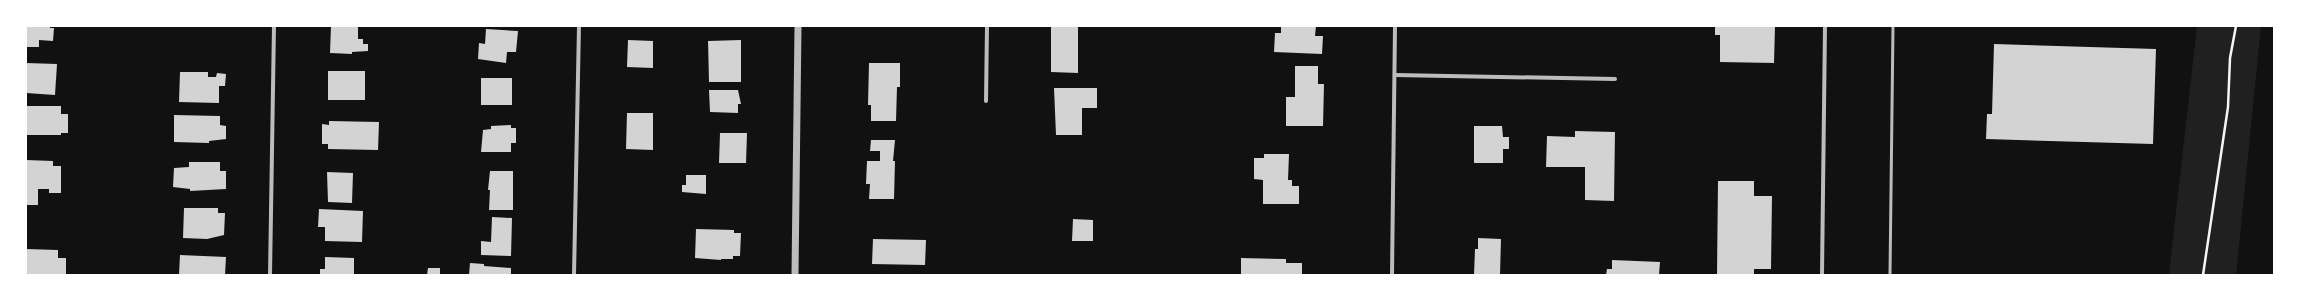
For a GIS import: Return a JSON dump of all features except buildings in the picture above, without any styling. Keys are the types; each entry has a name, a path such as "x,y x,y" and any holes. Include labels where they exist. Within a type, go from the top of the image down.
{"street":[{"path":"270,275 274,26"},
{"path":"574,275 579,26"},
{"path":"795,275 798,26"},
{"path":"986,101 987,26"},
{"path":"1392,275 1395,26"},
{"path":"1822,275 1825,26"},
{"path":"1394,75 1615,79"}],"lane":[{"path":"1890,275 1892,26"}],"path":[{"path":"2203,275 2228,107 2230,58 2236,26"}],"shaded area":[{"path":"2197,26 2261,26 2236,275 2169,275"}]}
